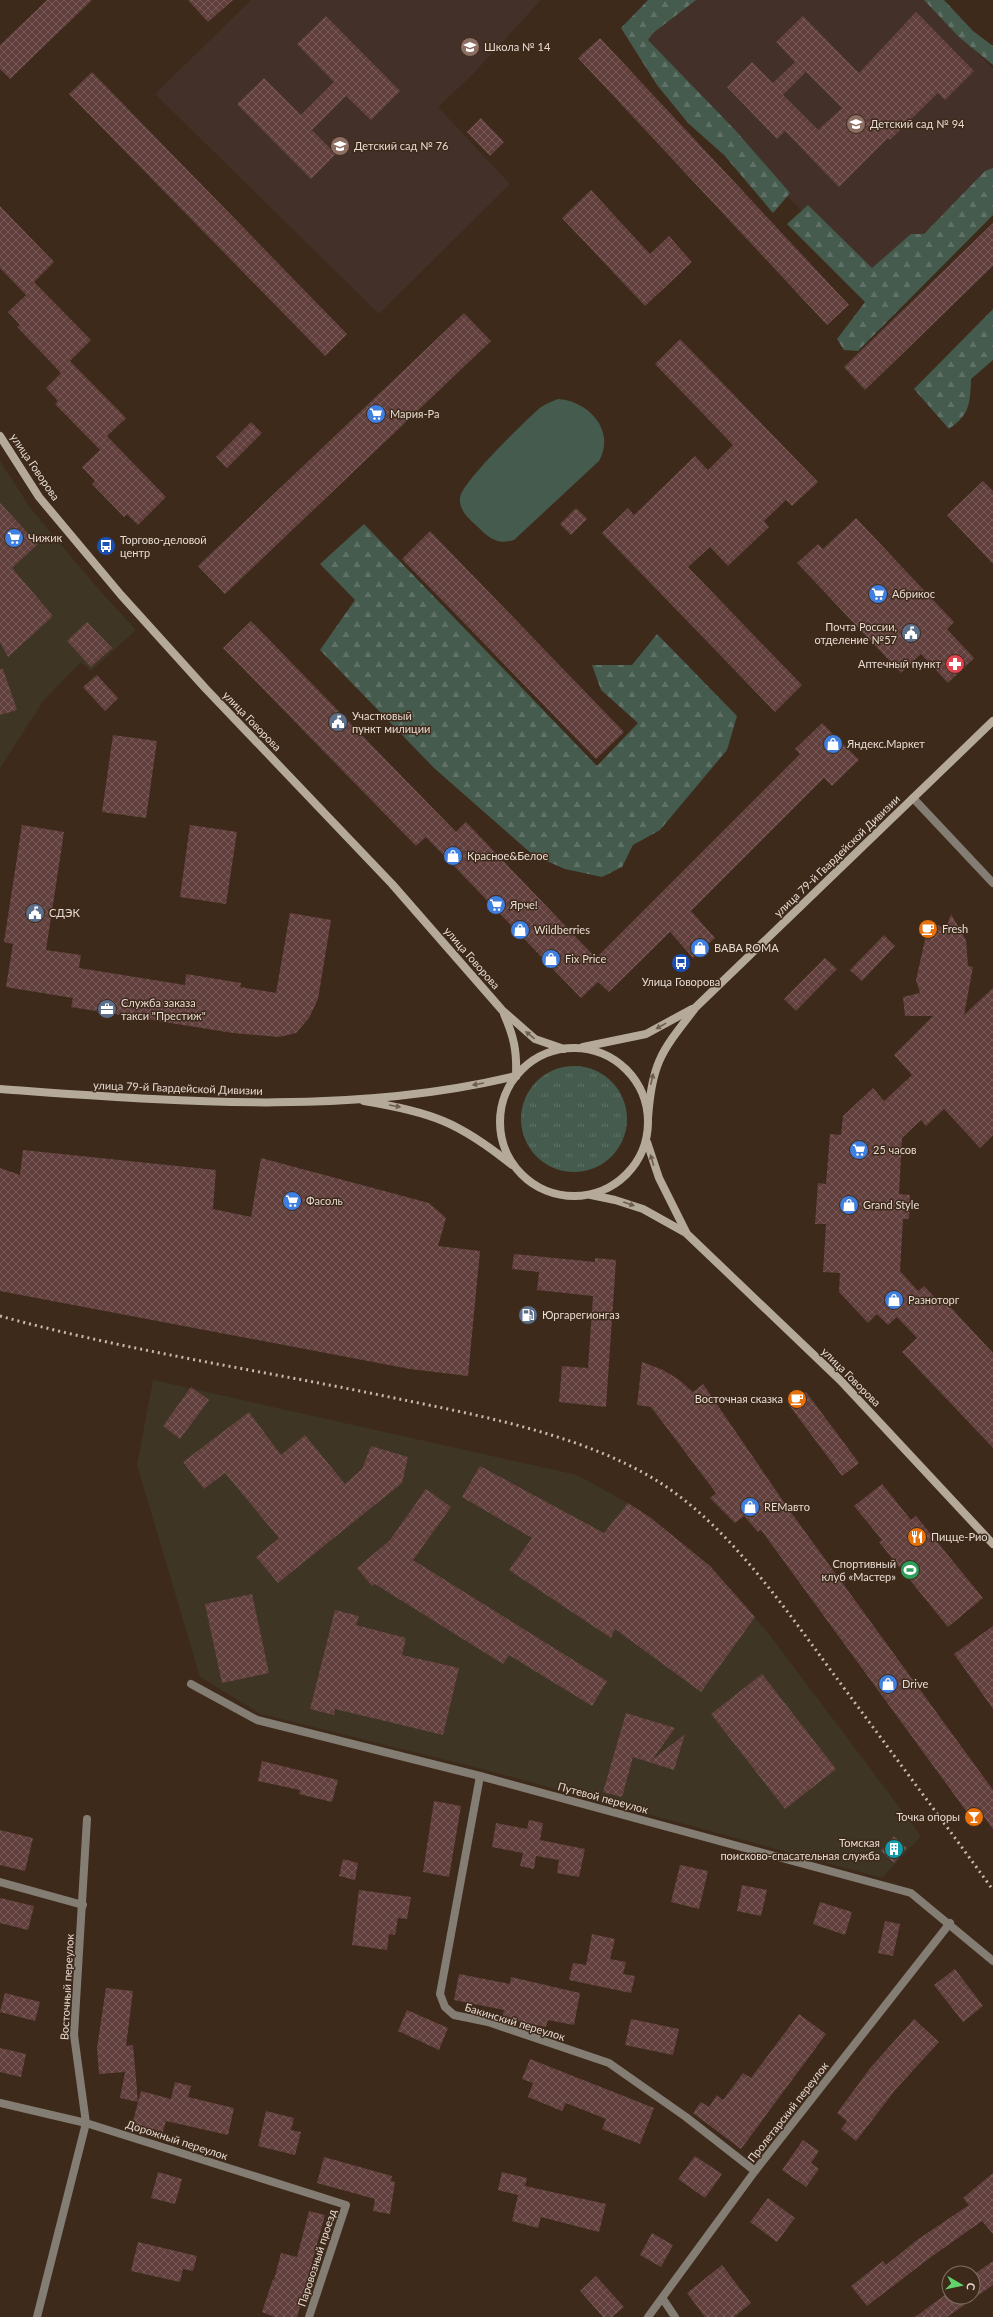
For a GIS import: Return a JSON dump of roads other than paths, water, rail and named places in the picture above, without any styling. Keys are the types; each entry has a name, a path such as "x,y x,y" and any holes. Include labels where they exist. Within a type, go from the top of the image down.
{"main road":[{"name":"улица Говорова","path":"0,436 39,497 121,595 212,694 392,884 502,1010"},
{"name":"улица 79-й Гвардейской Дивизии","path":"648,1118 651,1084 659,1059 668,1043 696,1007 993,721"},
{"name":"улица 79-й Гвардейской Дивизии","path":"578,1048 646,1034 696,1007"},
{"path":"502,1010 535,1039 564,1049"},
{"path":"502,1010 512,1032 517,1054 516,1076"},
{"path":"519,1171 504,1145 500,1125 502,1106 507,1090 516,1076 529,1063 546,1054 564,1049 578,1048 600,1053 618,1062 628,1072 638,1086 646,1104 648,1118 647,1142 637,1161 624,1176 612,1185 591,1195"},
{"name":"улица 79-й Гвардейской Дивизии","path":"0,1089 185,1100 282,1102 356,1100 453,1088 516,1076"},
{"name":"улица 79-й Гвардейской Дивизии","path":"356,1100 413,1109 441,1118 472,1135 532,1182 555,1193 591,1195"},
{"name":"улица Говорова","path":"647,1142 659,1178 686,1233"},
{"name":"улица Говорова","path":"591,1195 615,1200 643,1209 686,1233 840,1380 993,1544"}],"street":[{"path":"913,798 993,883"},
{"name":"Путевой переулок","path":"191,1684 257,1720 480,1776 911,1893 950,1923 993,1961"},
{"name":"Бакинский переулок","path":"480,1776 440,1994 445,2006 454,2015 488,2022 609,2063 686,2117 755,2171"},
{"name":"Восточный переулок","path":"37,2317 86,2123 74,2035 87,1819"},
{"path":"0,1882 83,1905"},
{"name":"Пролетарский переулок","path":"648,2317 663,2299 755,2171 950,1923"},
{"name":"Дорожный переулок","path":"0,2103 86,2123 346,2205"},
{"name":"Паровозный проезд","path":"310,2317 346,2205"},
{"path":"663,2299 675,2317"}],"railway":[{"path":"0,1316 49,1329 149,1351 349,1389 499,1421 567,1440 599,1452 630,1466 659,1482 686,1501 711,1523 758,1575 801,1630 993,1890"}],"place":[{"name":"Школа № 14","path":"470,47"},
{"name":"Детский сад № 94","path":"856,124"},
{"name":"Детский сад № 76","path":"340,146"},
{"name":"Мария-Ра","path":"376,414"},
{"name":"Чижик","path":"14,538"},
{"name":"Торгово-деловой центр","path":"106,546"},
{"name":"Абрикос","path":"878,594"},
{"name":"Почта России, отделение №57","path":"911,633"},
{"name":"Аптечный пункт","path":"955,664"},
{"name":"Участковый пункт милиции","path":"338,722"},
{"name":"Яндекс.Маркет","path":"833,744"},
{"name":"Красное&Белое","path":"453,856"},
{"name":"Ярче!","path":"496,905"},
{"name":"СДЭК","path":"35,913"},
{"name":"Fresh","path":"928,929"},
{"name":"Wildberries","path":"520,930"},
{"name":"BABA ROMA","path":"700,948"},
{"name":"Fix Price","path":"551,959"},
{"name":"Улица Говорова","path":"681,963"},
{"name":"Служба заказа такси \"Престиж\"","path":"107,1009"},
{"name":"25 часов","path":"859,1150"},
{"name":"Фасоль","path":"292,1201"},
{"name":"Grand Style","path":"849,1205"},
{"name":"Разноторг","path":"894,1300"},
{"name":"Юргарегионгаз","path":"528,1315"},
{"name":"Восточная сказка","path":"797,1399"},
{"name":"REMавто","path":"750,1507"},
{"name":"Пицце-Рио","path":"917,1537"},
{"name":"Спортивный клуб «Мастер»","path":"910,1570"},
{"name":"Drive","path":"888,1684"},
{"name":"Точка опоры","path":"974,1817"},
{"name":"Томская поисково-спасательная служба","path":"894,1849"}]}
